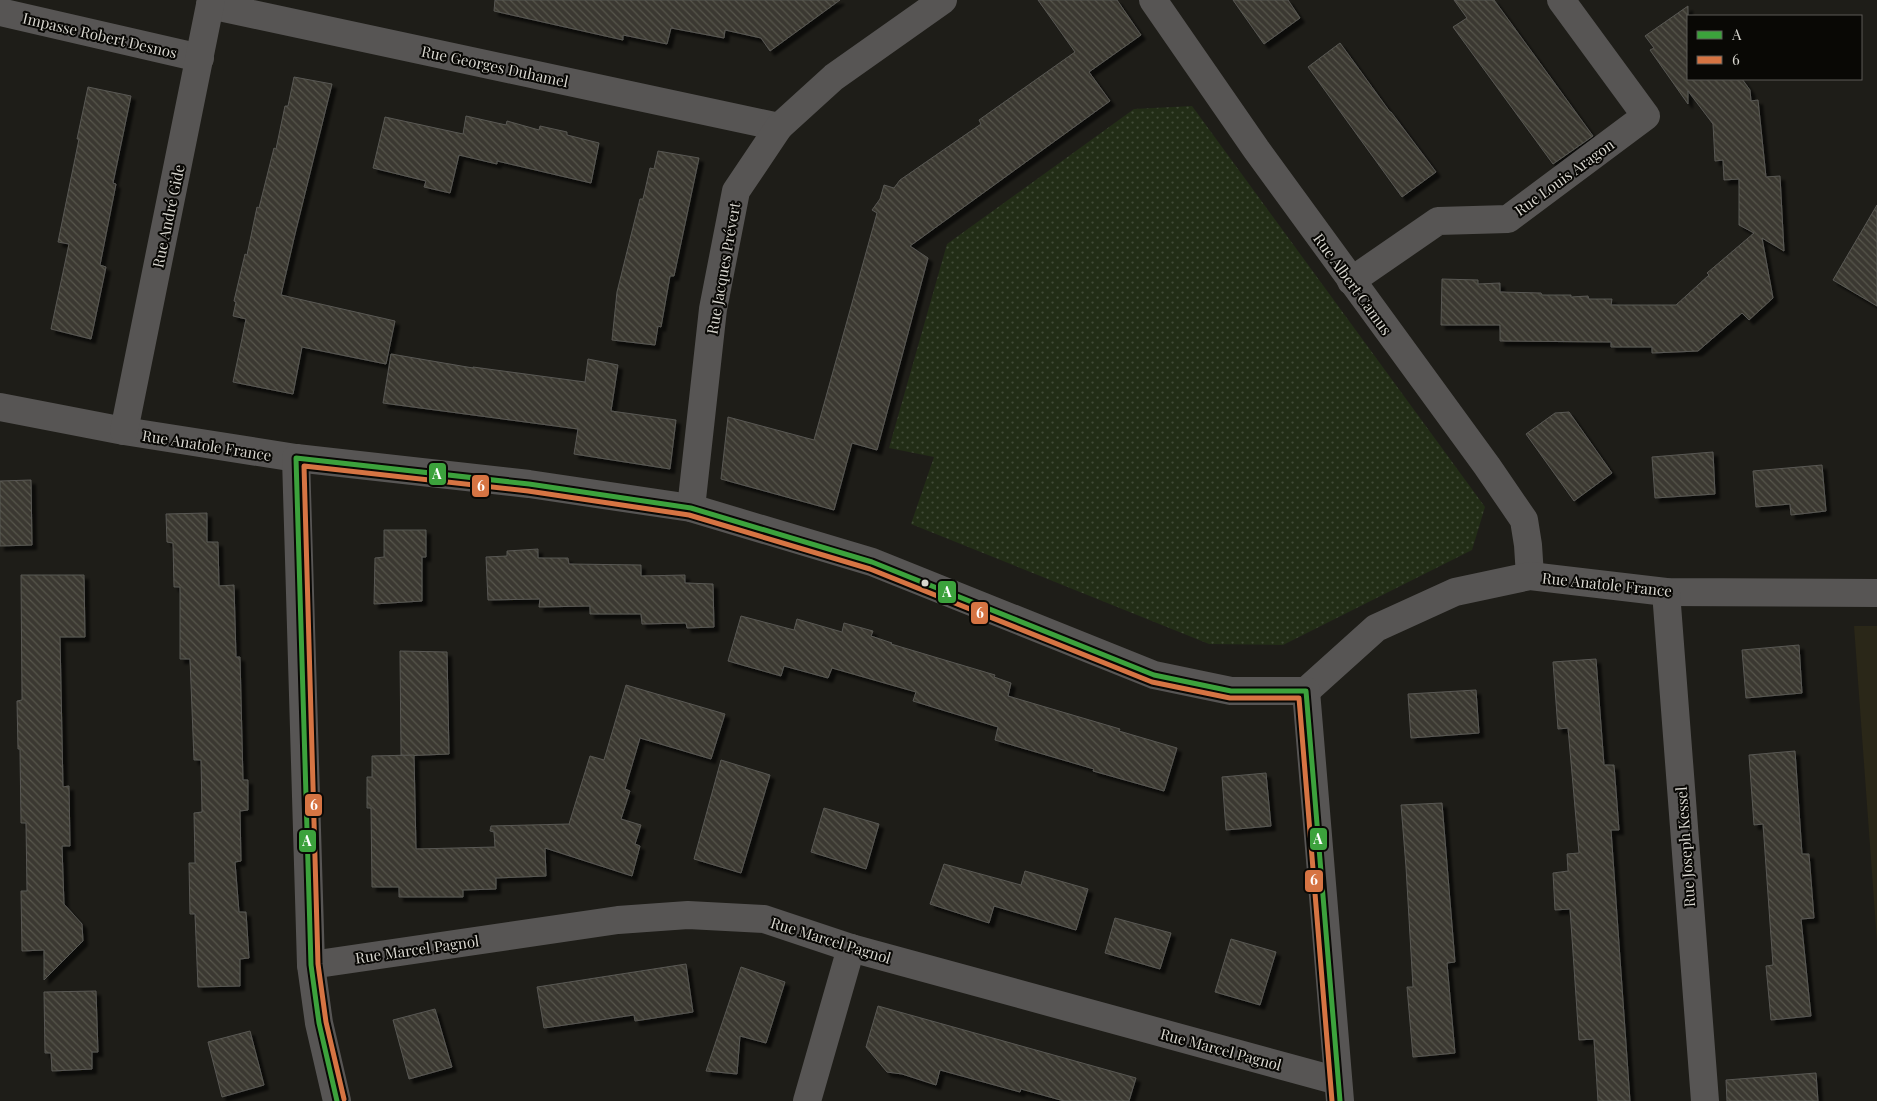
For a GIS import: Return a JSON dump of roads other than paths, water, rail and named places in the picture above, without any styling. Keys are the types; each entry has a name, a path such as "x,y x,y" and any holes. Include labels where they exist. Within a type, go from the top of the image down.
{"street":[{"name":"Rue Jacques Prévert","path":"691,508 714,309 736,191 779,127 834,77 943,0"},
{"name":"Rue Albert Camus","path":"1153,0 1256,149 1487,466 1524,520 1530,576"},
{"name":"Rue Louis Aragon","path":"1351,281 1438,221 1508,219 1646,116 1561,0"},
{"name":"Rue Georges Duhamel","path":"211,2 779,127"},
{"name":"Rue André Gide","path":"124,431 211,2"},
{"name":"Impasse Robert Desnos","path":"0,12 200,58"},
{"name":"Rue Anatole France","path":"0,407 124,431 296,458 530,484 691,508 872,562 1154,675 1231,690 1306,691 1376,628 1455,592 1530,576 1666,592 1877,593"},
{"path":"296,458 311,965 319,1023 337,1101"},
{"name":"Rue Joseph Kessel","path":"1666,592 1705,1101"},
{"path":"1306,691 1339,1091"},
{"name":"Rue Marcel Pagnol","path":"311,965 618,920 688,915 764,919 850,948 1339,1091"},
{"path":"807,1101 850,948"}]}
